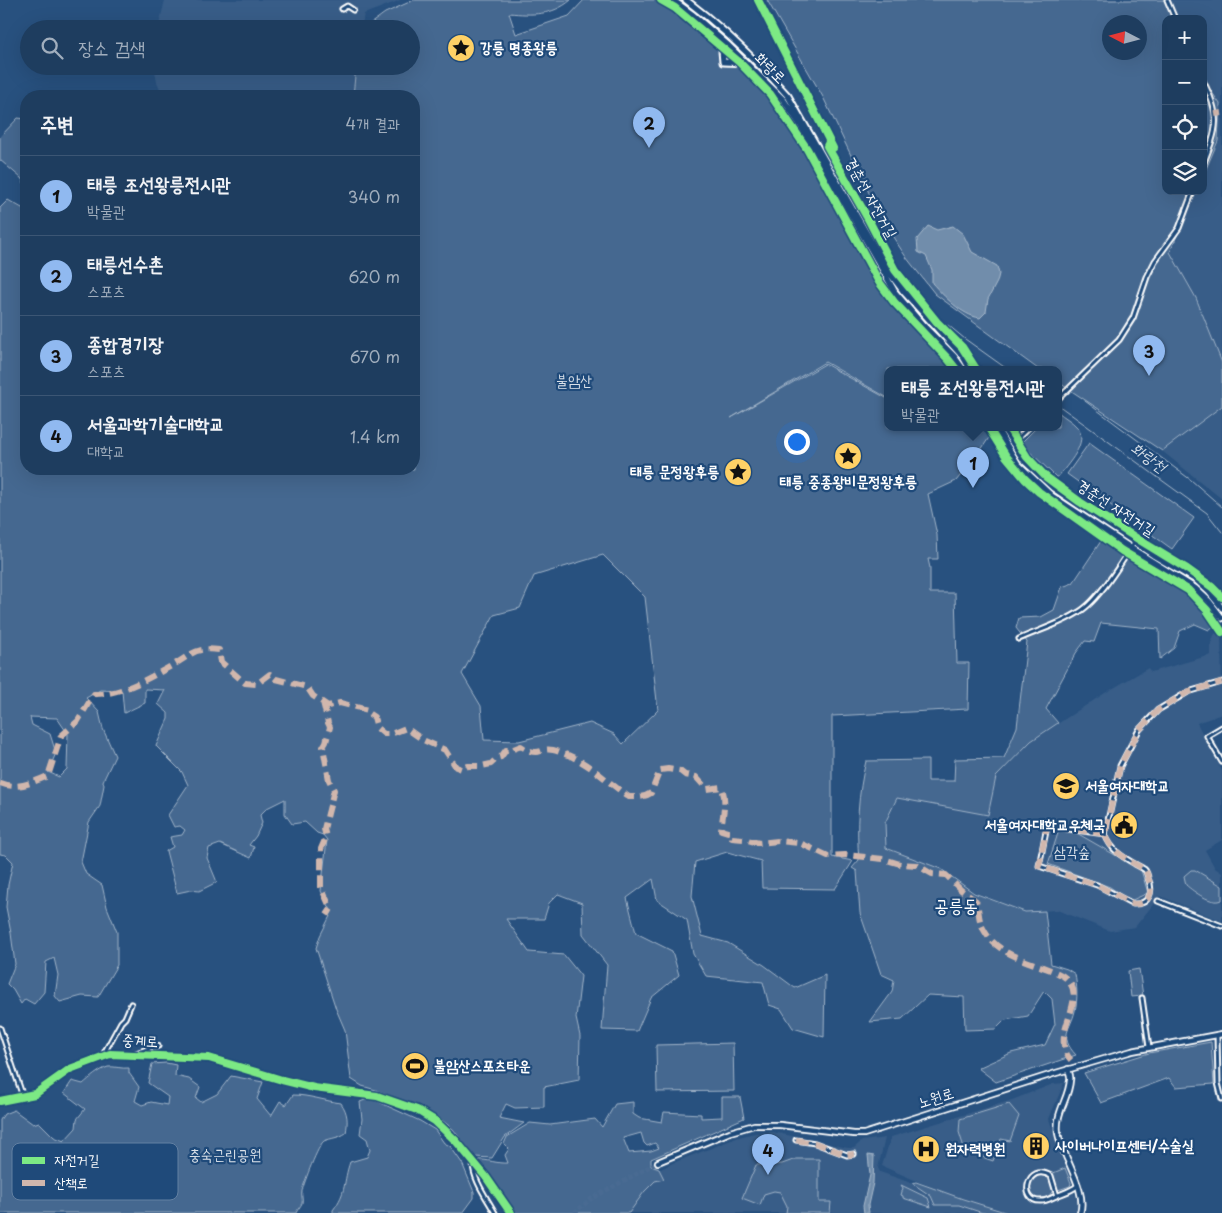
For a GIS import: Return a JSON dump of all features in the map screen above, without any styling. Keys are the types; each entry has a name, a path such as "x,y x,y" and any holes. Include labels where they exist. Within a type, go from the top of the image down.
{"main road":[{"name":"화랑로","path":"674,0 706,26 783,98 801,126 895,292 961,366"},
{"name":"화랑로","path":"686,0 767,72 788,96 888,271 909,299 963,357 968,366"},
{"path":"706,26 714,27 724,36 725,33"},
{"path":"721,40 723,62 746,62 746,58 748,58 763,71 767,72"},
{"path":"999,431 1024,461 1053,488 1134,543 1196,580 1219,605 1222,618"},
{"path":"1004,431 1018,464 1052,496 1219,605"}],"street":[{"path":"1167,0 1173,15"},
{"path":"342,9 348,6 353,10"},
{"path":"1207,89 1213,100 1216,114 1214,138 1207,155"},
{"path":"1216,114 1222,113"},
{"path":"1062,395 1119,340 1133,318 1147,277 1155,261 1179,228 1191,195"},
{"path":"1010,446 1026,431"},
{"path":"1019,639 1081,612 1112,576 1134,543"},
{"path":"1105,834 1047,826 1040,866 1097,884 1133,904 1145,902 1150,896 1151,886 1146,870 1116,853 1109,845 1105,834 1120,766 1139,730 1158,710 1188,692 1222,682"},
{"path":"1222,727 1207,736 1222,762"},
{"path":"1158,901 1222,926"},
{"path":"1142,998 1149,1047"},
{"path":"104,1055 131,1004"},
{"path":"0,1028 24,1097"},
{"path":"1220,1035 1218,1083 1222,1100"},
{"name":"노원로","path":"658,1162 730,1132 754,1125 780,1125 849,1134 864,1134 1068,1069 1149,1047 1220,1035"},
{"path":"133,1054 158,1046"},
{"name":"중계로","path":"2,1100 35,1094 70,1069 110,1054 209,1058 282,1080"},
{"path":"1068,1069 1070,1080 1059,1114 1058,1133 1083,1200 1080,1213"},
{"path":"314,1088 377,1096 417,1110 435,1121 456,1141 486,1177 511,1213"},
{"path":"796,1140 815,1143 847,1155 854,1154"},
{"path":"473,1163 473,1169 495,1213"},
{"path":"1057,1196 1051,1176 1047,1174 1034,1175 1028,1182 1028,1191 1034,1200 1042,1202 1057,1196 1077,1186"}],"shaded area":[{"path":"165,0 401,0 364,14 363,20 160,20"},
{"path":"1165,0 1222,0 1222,363 1196,298 1170,252 1195,195 1207,195 1207,167 1218,141 1220,104 1207,85 1207,15 1171,15"},
{"path":"156,75 355,75 354,90 160,90"},
{"path":"928,226 937,230 953,226 963,234 972,252 997,266 999,274 997,282 988,299 986,312 980,318 960,309 932,283 932,270 926,256 918,252 917,239"},
{"path":"1222,406 1222,499 1162,451"},
{"name":"서울여자대학교","path":"1221,628 1222,714 1197,723 1222,771 1222,840 1205,850 1215,868 1222,873 1222,921 1160,896 1135,927 1110,931 1057,910 1025,912 974,892 941,869 886,848 885,824 897,798 988,815 996,777 1031,741 1105,693 1148,668 1151,672 1211,655 1211,644 1214,635"},
{"name":"원자력병원","path":"1064,1083 1049,1119 1079,1206 1077,1213 1009,1213 947,1194 882,1166 891,1137 1012,1100 1053,1084"},
{"path":"773,1132 848,1148 854,1148 862,1141 885,1138 878,1168 880,1172 997,1213 594,1213 642,1178 673,1163 739,1137 755,1133"},
{"path":"868,1155 874,1156 873,1183 868,1205 869,1213 864,1213 863,1206 870,1175"}],"green space":[{"name":"불암산","path":"414,0 571,0 549,12 534,14 509,13 516,34 569,16 584,0 657,0 693,27 770,97 795,132 863,253 869,268 918,330 944,354 953,366 884,366 884,396 825,362 731,418 825,364 884,397 884,431 987,431 990,436 956,481 928,494 937,535 938,559 928,559 930,593 955,593 957,663 969,663 968,709 832,716 832,857 853,861 835,889 762,888 761,861 727,852 695,862 692,896 702,936 728,943 764,965 795,988 825,975 824,1037 793,1028 781,1009 769,1005 763,982 706,976 693,954 687,920 657,900 653,879 627,898 636,933 672,951 679,975 651,998 637,1031 602,1030 607,965 583,934 582,903 558,894 549,903 544,919 506,919 529,952 564,955 581,976 576,1018 580,1036 579,1080 544,1087 544,1107 515,1108 506,1104 499,1118 524,1123 505,1137 492,1158 475,1157 453,1129 417,1106 362,1086 351,1079 345,1030 316,948 332,912 321,891 327,840 305,822 292,824 285,814 285,799 267,808 260,815 262,823 249,845 254,847 251,858 220,844 209,848 207,858 217,882 199,891 191,890 177,893 166,851 173,847 170,837 182,835 185,830 180,826 174,827 168,815 188,785 182,772 156,746 168,719 168,713 158,704 165,690 145,689 145,703 124,713 122,691 100,690 86,698 99,712 103,729 115,756 103,781 100,806 89,822 81,862 86,874 102,885 107,907 117,932 117,965 98,997 82,996 60,1002 55,996 58,975 54,958 46,962 44,992 34,1004 25,999 21,1004 7,984 15,964 6,907 13,862 6,855 0,854 0,208 8,200 20,207 20,475 420,475 420,90 354,90 355,75 420,75 420,20 375,20 385,13","holes":["603,555 645,597 658,710 623,744 614,734 590,723 519,741 484,740 481,706 462,674 494,615 520,608 534,576","30,717 57,718 68,734 67,769 59,777 48,772 56,753 50,734 32,725"]},
{"path":"767,0 1165,0 1171,15 1162,15 1162,195 1195,195 1170,252 1196,298 1222,363 1222,406 1162,451 1062,385 1062,366 1034,366 935,294 906,257 882,220 823,97"},
{"path":"1207,85 1220,104 1218,141 1207,167"},
{"path":"18,118 20,118 20,177 0,160 0,137"},
{"path":"1062,415 1077,427 1081,439 1076,453 1058,477 1022,442 1033,431 1062,431"},
{"path":"1089,443 1194,518 1172,549 1067,474"},
{"path":"1101,541 1197,601 1216,624 1209,630 1195,624 1180,631 1174,648 1160,659 1159,629 1101,623 1094,642 1085,641 1076,653 1046,709 1058,723 1031,741 996,777 988,815 897,798 885,823 886,848 941,869 974,893 1025,912 1045,911 1051,964 1067,969 1075,974 1076,1006 1067,1037 1068,1043 1076,1055 996,1082 978,1068 1011,1053 1045,1045 1055,1024 1052,999 1044,991 1028,1016 1005,1020 996,1029 965,1030 964,997 928,995 902,1019 870,1022 892,992 894,980 881,974 860,913 857,871 852,868 859,860 858,810 863,773 866,761 928,760 928,781 954,781 955,759 1004,758 1017,727 1027,642 1016,628 1019,618 1041,617 1054,610 1062,587 1073,583"},
{"name":"삼각숲","path":"1061,824 1141,870 1148,893 1130,901 1110,887 1048,864"},
{"path":"1191,870 1195,870 1222,886 1222,900 1213,901 1208,899 1186,885 1184,876"},
{"path":"1139,969 1143,996 1131,997 1128,971"},
{"path":"1211,1042 1214,1084 1176,1087 1169,1078 1101,1103 1084,1073 1149,1053"},
{"path":"733,1043 734,1091 657,1092 656,1045"},
{"name":"충숙근린공원","path":"166,1063 176,1065 175,1076 189,1079 200,1087 196,1098 201,1102 217,1094 231,1076 263,1082 257,1099 271,1116 280,1101 286,1105 293,1095 341,1103 347,1117 346,1133 324,1141 321,1144 305,1180 302,1203 296,1213 0,1213 0,1120 4,1114 14,1110 33,1124 39,1122 54,1137 64,1141 76,1128 77,1119 85,1109 64,1093 72,1081 83,1084 108,1067 129,1068 129,1073 139,1087 135,1101 142,1105 151,1102 167,1105 168,1097 148,1083 152,1064"},
{"path":"722,1097 740,1097 744,1118 651,1159 651,1166 659,1169 664,1179 655,1181 644,1192 629,1213 517,1213 478,1160 508,1163 505,1155 509,1149 504,1144 507,1137 530,1123 550,1125 595,1119 602,1127 615,1104 633,1102 633,1114 639,1118 662,1122 664,1112 701,1114 701,1118 722,1117","holes":["641,1133 647,1146 655,1143 659,1148 651,1151 629,1153 623,1138"]},
{"path":"370,1098 435,1130 444,1143 450,1146 462,1163 474,1192 474,1198 463,1213 333,1213 343,1192 350,1162 367,1157 370,1150 367,1139 360,1134 362,1119 360,1102"},
{"path":"1009,1104 1019,1116 1010,1141 1001,1139 993,1161 965,1151 959,1132 960,1119"},
{"path":"796,1159 819,1159 819,1202 831,1202 830,1213 786,1213 787,1206 780,1192 774,1191 764,1194 760,1205 742,1198 756,1165 782,1164"},
{"path":"1065,1168 1071,1183 1070,1186 1058,1190 1051,1174"},
{"path":"1041,1175 1046,1176 1052,1182 1052,1192 1046,1198 1041,1199 1036,1198 1030,1192 1029,1187 1030,1182 1036,1176"},
{"path":"916,1182 1008,1213 983,1213 959,1205 935,1205 931,1196 912,1183"},
{"path":"901,1185 928,1198 931,1207 903,1198 901,1195 903,1188"}],"waterway":[{"name":"화랑천","path":"948,325 1003,366"},
{"path":"1085,401 1191,480 1222,507"},
{"name":"화랑천","path":"1062,408 1207,513 1222,532"}],"tunnel":[{"path":"282,1080 314,1088"},
{"path":"574,1213 591,1199 658,1162"}],"marked path":[{"path":"1215,114 1222,113"},
{"path":"0,783 18,786 48,776 61,736 78,721 94,694 114,692 135,685 199,651 219,650 221,662 245,683 257,684 270,674 276,679 307,687 313,696 328,706 340,703 368,710 368,713 374,717 377,728 384,734 391,734 406,728 423,740 445,750 456,767 462,769 468,766 491,764 501,757 506,750 521,746 532,752 553,750 576,759 629,797 643,796 651,793 660,770 680,771 685,775 696,777 707,789 721,787 724,797 721,830 731,833 732,838 759,843 778,841 800,843 828,856 845,855 884,859 900,864 917,865 932,874 946,875 961,890 976,901 982,926 996,945 1012,955 1060,974 1070,983 1073,991 1073,1001 1064,1041 1065,1051 1071,1060"},
{"path":"1105,834 1047,826 1039,866 1097,885 1133,904 1139,904 1147,900 1151,888 1146,871 1117,852 1105,834 1120,766 1139,730 1158,710 1188,692 1222,682"},
{"path":"323,702 330,727 323,747 329,780 334,790 324,829 326,837 321,849 321,887 331,909 327,915"},
{"path":"796,1140 815,1143 847,1155 854,1154"}],"cycle path":[{"path":"661,0 675,8 739,62 770,94 807,149 879,282 894,302 954,366"},
{"path":"758,0 833,148"},
{"name":"경춘선 자전거길","path":"829,142 827,146 895,270 937,322 962,347 974,366"},
{"path":"990,431 1006,456 1025,479 1039,492 1122,551 1188,590 1207,610 1222,632"},
{"name":"경춘선 자전거길","path":"1011,431 1027,457 1046,477 1080,502 1187,569 1212,587 1222,597"},
{"path":"0,1101 35,1094 70,1069 110,1054 209,1058 314,1088 377,1096 417,1110 435,1121 456,1141 486,1177 511,1213"}],"place":[{"name":"강릉 명종왕릉","path":"461,48"},
{"name":"태릉선수촌","path":"649,148"},
{"name":"종합경기장","path":"1149,376"},
{"name":"태릉 중종왕비문정왕후릉","path":"848,456"},
{"name":"태릉 문정왕후릉","path":"738,472"},
{"name":"태릉 조선왕릉전시관","path":"973,488"},
{"name":"서울여자대학교","path":"1066,786"},
{"name":"서울여자대학교우체국","path":"1124,825"},
{"name":"불암산스포츠타운","path":"415,1066"},
{"name":"사이버나이프센터/수술실","path":"1036,1146"},
{"name":"원자력병원","path":"926,1149"},
{"name":"서울과학기술대학교","path":"768,1175"}],"district":[{"name":"공릉동","path":"956,906"}]}
